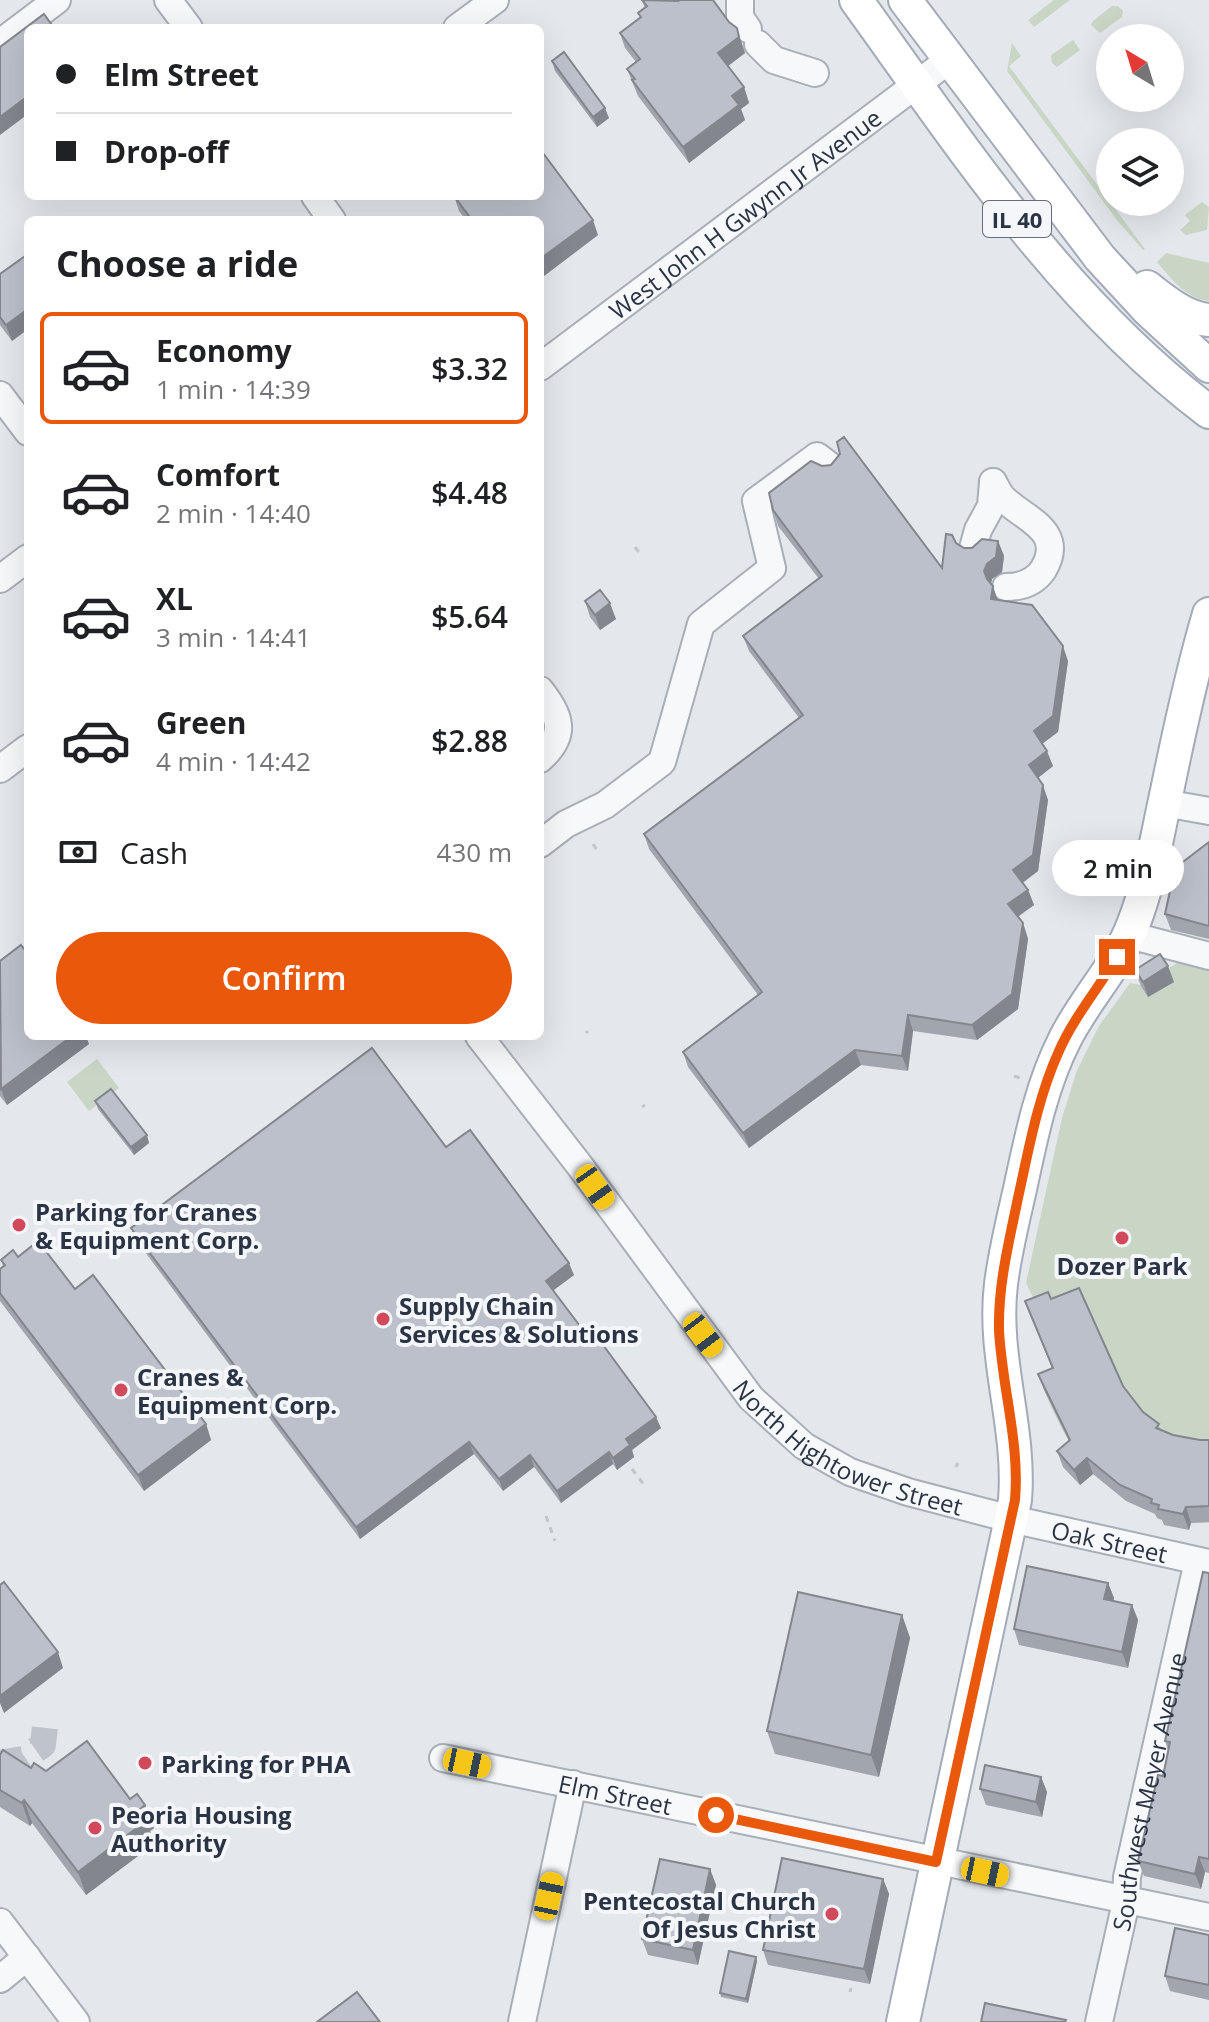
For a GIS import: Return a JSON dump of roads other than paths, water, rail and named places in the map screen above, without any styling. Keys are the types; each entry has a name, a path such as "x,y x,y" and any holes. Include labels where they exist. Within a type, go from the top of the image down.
{"main road":[{"name":"IL 40","path":"856,0 1019,222 1067,281 1137,352 1209,412"},
{"name":"IL 40","path":"905,0 1010,142 1127,288 1209,366"},
{"path":"1010,142 1087,229 1136,278 1179,309 1198,319 1209,320"},
{"path":"1019,222 1094,318 1209,435"},
{"path":"903,2022 1015,1500 1016,1473 999,1322 1001,1282 1032,1131 1049,1075 1070,1029 1129,935 1147,880 1205,627 1209,585"}],"street":[{"path":"25,24 57,0"},
{"path":"168,0 186,24"},
{"path":"462,24 495,0"},
{"path":"740,0 740,17 774,60 815,73"},
{"path":"0,43 24,25"},
{"name":"West John H Gwynn Jr Avenue","path":"544,364 949,60"},
{"path":"0,395 24,427"},
{"path":"544,841 566,824 605,805 662,762 701,624 772,568 756,501 817,456 830,466"},
{"path":"973,548 978,530 991,506 993,482 1002,497 1042,527 1049,551 1040,574 1030,583 1006,587"},
{"path":"0,579 24,561"},
{"path":"544,696 555,712 560,728 555,741 544,754"},
{"path":"0,769 24,751"},
{"path":"1164,803 1209,811"},
{"path":"544,861 585,829 605,805"},
{"path":"1129,935 1209,956"},
{"name":"North Hightower Street","path":"482,1040 580,1166 745,1390 781,1427 810,1450 855,1474 908,1492 1011,1519"},
{"name":"Oak Street","path":"1011,1519 1204,1562"},
{"name":"Southwest Meyer Avenue","path":"1099,2022 1126,1902 1128,1871 1204,1562"},
{"name":"Elm Street","path":"443,1758 1209,1917"},
{"path":"522,2022 573,1784"},
{"path":"0,1922 76,2022"},
{"path":"0,1979 27,1957"}],"tunnel":[{"path":"0,1763 23,1759 43,1745 45,1726"}],"place":[{"name":"Parking for Cranes & Equipment Corp.","path":"19,1225"},
{"name":"Dozer Park","path":"1122,1238"},
{"name":"Supply Chain Services & Solutions","path":"383,1319"},
{"name":"Cranes & Equipment Corp.","path":"121,1390"},
{"name":"Parking for PHA","path":"145,1763"},
{"name":"Peoria Housing Authority","path":"95,1828"},
{"name":"Pentecostal Church Of Jesus Christ","path":"832,1914"}]}
